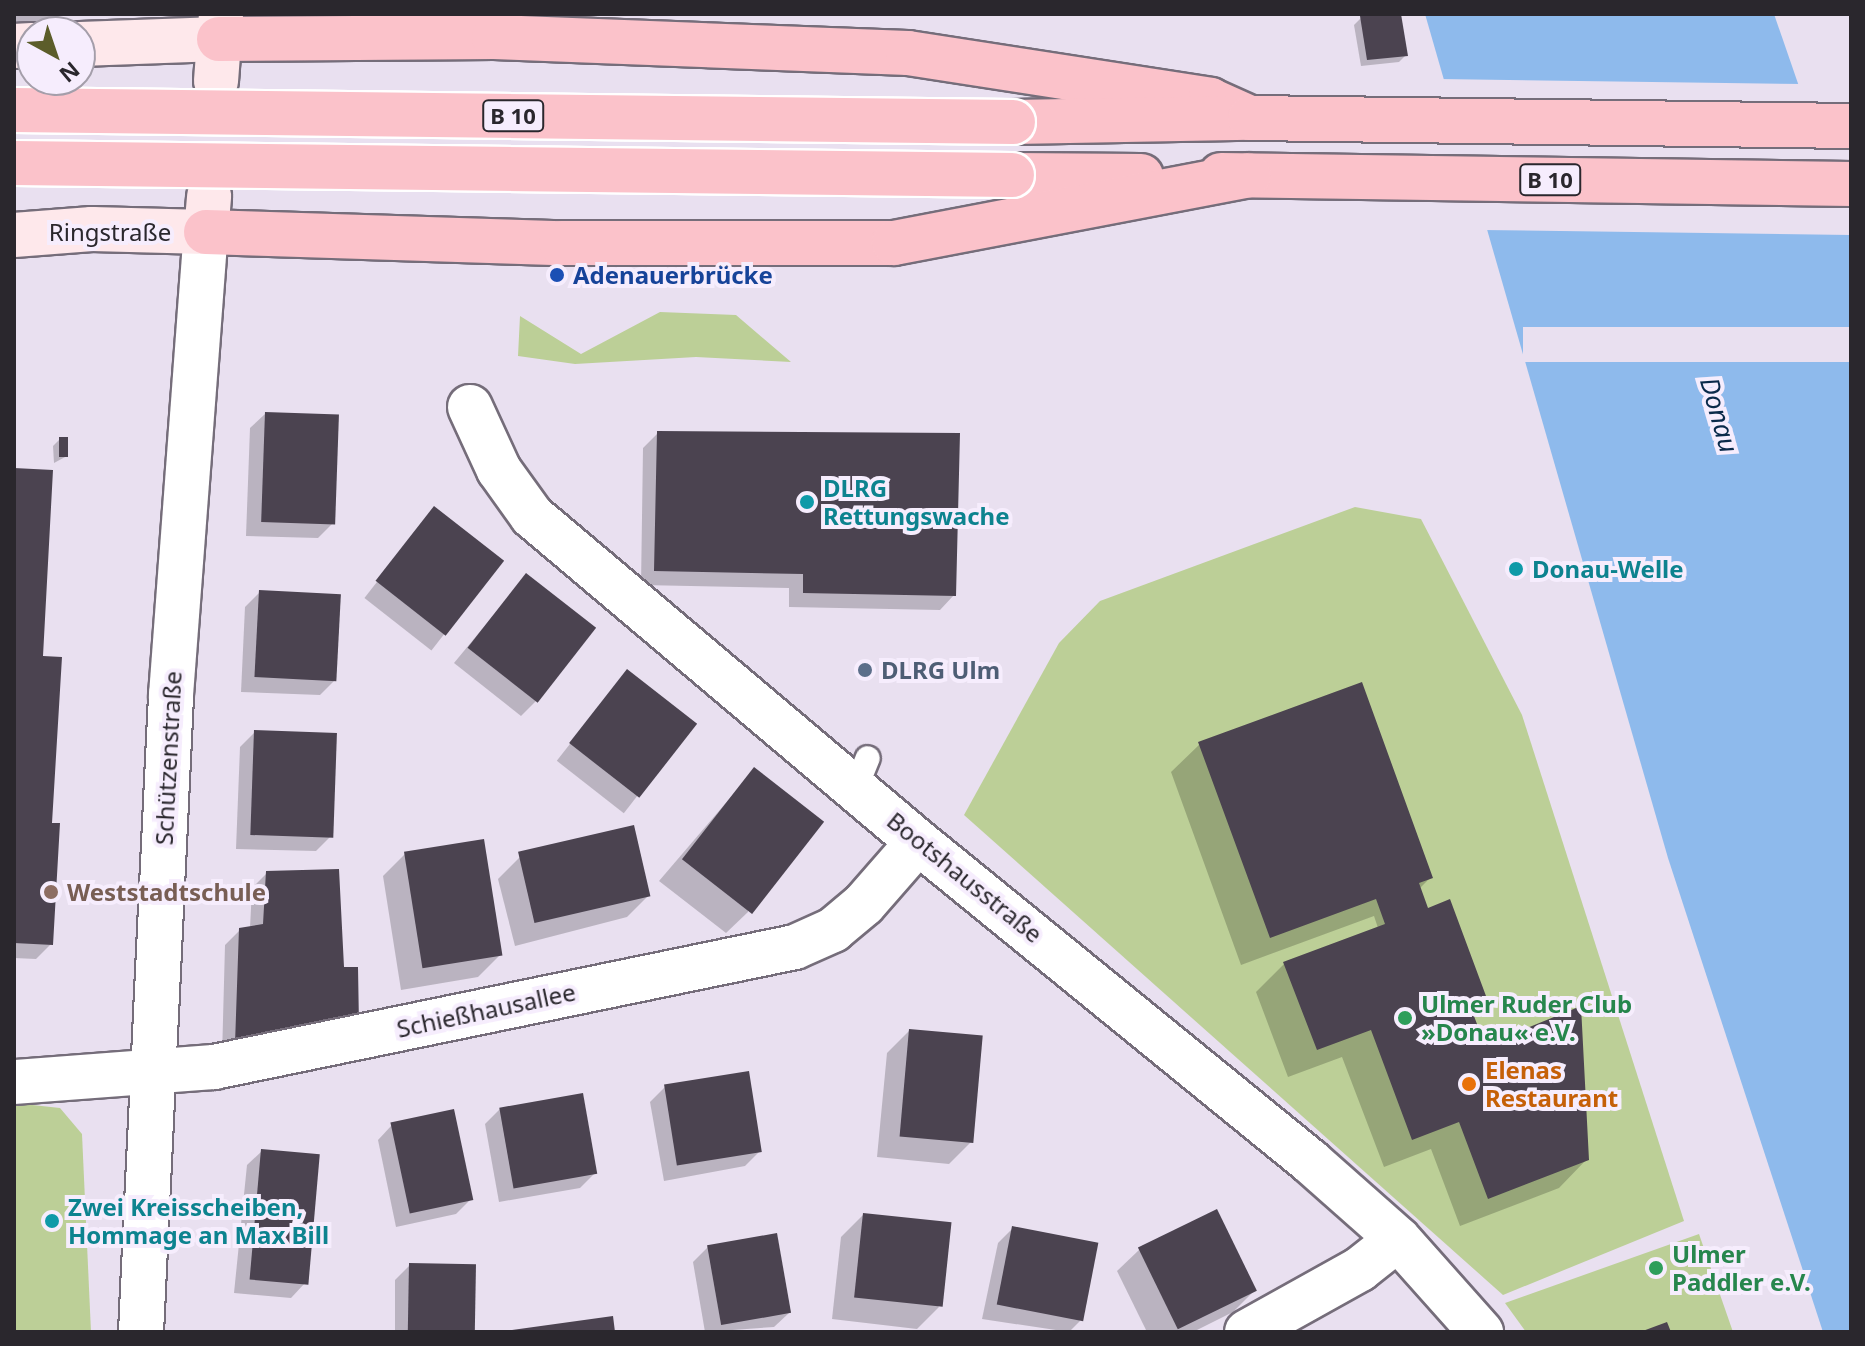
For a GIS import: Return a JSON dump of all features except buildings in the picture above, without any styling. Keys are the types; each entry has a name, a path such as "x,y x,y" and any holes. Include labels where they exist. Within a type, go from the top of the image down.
{"highway":[{"path":"218,45 494,37 908,53 1210,100 1250,118"},
{"name":"B 10","path":"14,110 1013,122 1250,118 1851,126"},
{"name":"B 10","path":"14,163 1851,184"},
{"path":"207,214 547,242 894,243 1249,175"}],"main road":[{"path":"96,44 218,45"},
{"name":"Ringstraße","path":"14,235 92,229 207,214"}],"street":[{"name":"Schützenstraße","path":"141,1332 170,711 207,214"},
{"name":"Bootshausstraße","path":"470,407 499,470 532,516 862,773 918,842 1221,1086 1398,1239 1481,1332"},
{"name":"Schießhausallee","path":"14,1082 155,1074 214,1067 795,947 833,930 864,904 918,842"},
{"path":"1247,1332 1360,1269 1398,1239"}],"green space":[{"path":"660,312 736,315 791,362 696,357 575,364 518,356 520,316 581,354"},
{"name":"Ulmer Ruder Club »Donau« e.V.","path":"1355,507 1421,519 1522,715 1684,1221 1503,1295 964,815 1059,643 1100,601"},
{"path":"14,1103 60,1108 82,1134 91,1332 14,1332"},
{"name":"Ulmer Paddler e.V.","path":"1699,1234 1733,1332 1526,1332 1505,1303"}],"water":[{"name":"Donau","path":"1425,14 1774,14 1851,237 1851,1332 1823,1332 1668,858"}],"pier":[{"path":"1439,79 1803,84 1851,235 1482,230"},
{"path":"1523,327 1851,327 1851,362 1523,362"}],"place":[{"name":"Adenauerbrücke","path":"557,275"},
{"name":"DLRG Rettungswache","path":"807,502"},
{"name":"Donau-Welle","path":"1516,569"},
{"name":"DLRG Ulm","path":"865,670"},
{"name":"Weststadtschule","path":"51,892"},
{"name":"Ulmer Ruder Club »Donau« e.V.","path":"1405,1018"},
{"name":"Elenas Restaurant","path":"1469,1084"},
{"name":"Zwei Kreisscheiben, Hommage an Max Bill","path":"52,1221"},
{"name":"Ulmer Paddler e.V.","path":"1656,1268"}]}
